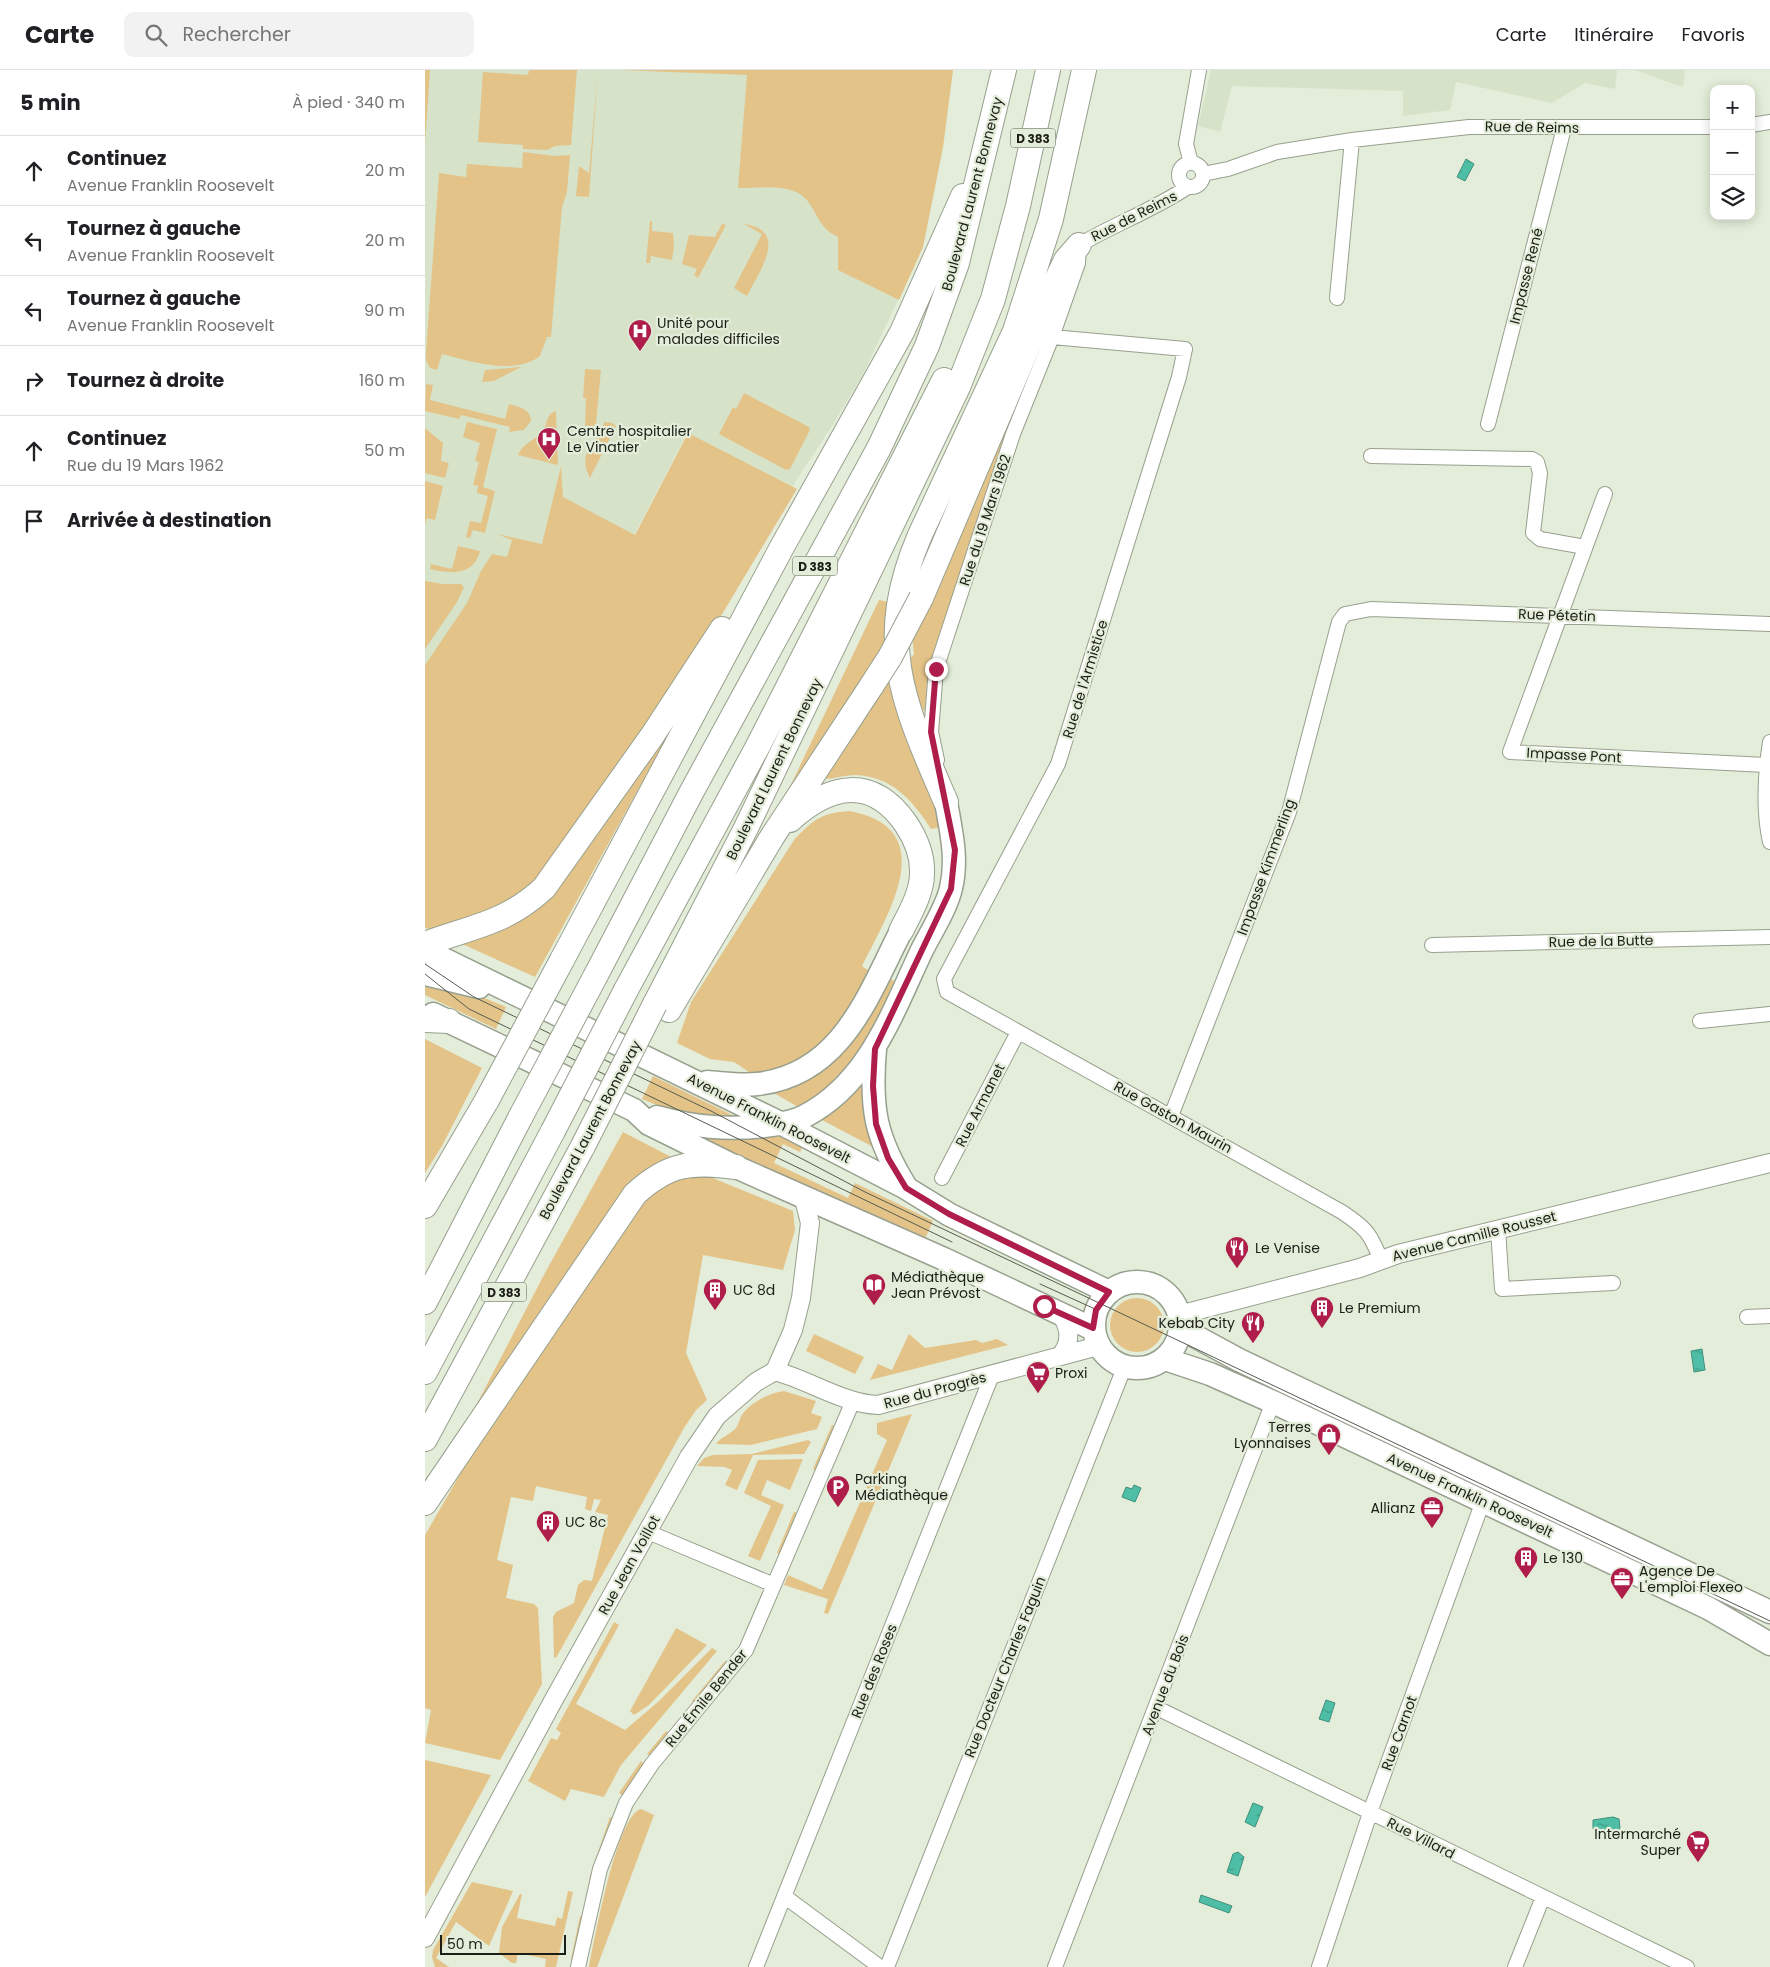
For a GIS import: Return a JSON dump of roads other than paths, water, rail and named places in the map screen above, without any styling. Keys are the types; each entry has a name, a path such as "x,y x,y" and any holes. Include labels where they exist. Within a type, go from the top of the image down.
{"highway":[{"name":"Boulevard Laurent Bonnevay","path":"425,1302 521,1116 887,431 927,346 957,263 989,138 1004,70"},
{"name":"Boulevard Laurent Bonnevay","path":"425,1439 619,1076 662,1007 958,387 993,299 1018,206 1048,70"},
{"path":"946,802 908,711 899,673 895,636 901,592 909,561 920,535 1015,332 1051,219 1084,70"},
{"path":"425,1206 487,1100 782,547 902,332 989,138"},
{"path":"425,1372 626,990 758,746 944,379 1018,206"},
{"path":"662,1007 894,649 921,598 1021,367 1055,283 1066,260 1079,245"},
{"path":"425,944 505,917 527,904 544,888 658,728 727,621 782,547"},
{"path":"772,837 819,797 841,790 873,793 895,808 917,840 923,875 913,908 901,931"},
{"path":"425,1020 449,1021"},
{"path":"425,1503 635,1194 653,1177 673,1168 703,1163 736,1167"},
{"path":"425,1280 464,1225"}],"main road":[{"path":"425,1010 634,1110 689,1126 717,1129 782,1124 805,1116 829,1101 854,1076 875,1049 951,889 955,850 946,802"},
{"path":"697,1082 763,1083 801,1070 827,1054 846,1034 860,1012 901,931"},
{"name":"Avenue Franklin Roosevelt","path":"425,950 782,1124 906,1188 949,1214 1109,1292 1121,1285 1136,1282 1150,1284 1163,1291 1173,1302 1180,1322 1239,1360 1770,1612"},
{"path":"425,974 533,1002"},
{"path":"875,1049 873,1086 876,1124 888,1158 906,1188"},
{"path":"634,1110 649,1124 736,1167 804,1199 944,1259 1060,1313 1096,1338 1109,1360 1124,1368 1146,1368 1165,1359 1175,1347 1180,1322"},
{"path":"1096,1338 1096,1310 1109,1292"},
{"name":"Avenue Franklin Roosevelt","path":"1165,1359 1211,1374 1273,1402 1708,1608 1770,1644"}],"street":[{"path":"1191,163 1186,144 1199,70"},
{"path":"1755,124 1770,122"},
{"name":"Rue de Reims","path":"1203,174 1228,169 1277,152 1352,140 1469,127 1710,127"},
{"name":"Impasse René","path":"1488,424 1564,128"},
{"path":"1337,298 1352,140"},
{"path":"1191,163 1200,167 1203,174 1199,184 1188,187 1182,183 1179,172 1184,166 1191,163"},
{"name":"Rue de Reims","path":"1079,245 1105,230 1150,210 1188,187"},
{"name":"Rue du 19 Mars 1962","path":"946,802 931,732 936,669 1013,434 1052,337 1078,263 1079,245"},
{"name":"Rue de l'Armistice","path":"947,992 944,979 1058,764 1179,377 1185,349 1052,337"},
{"path":"1371,456 1532,459 1537,462 1540,473 1533,533 1540,539 1585,548"},
{"name":"Impasse Pont","path":"1605,494 1510,752 1766,765"},
{"name":"Rue Pétetin","path":"1345,614 1371,609 1770,624"},
{"name":"Impasse Kimmerling","path":"1171,1116 1289,812 1339,622 1345,614"},
{"path":"1770,742 1766,765 1766,824 1770,842"},
{"name":"Rue de la Butte","path":"1432,945 1770,937"},
{"name":"Rue Gaston Maurin","path":"947,992 1342,1212 1365,1228 1374,1242 1381,1260"},
{"path":"1700,1021 1770,1014"},
{"name":"Rue Armanet","path":"942,1178 1018,1032"},
{"name":"Avenue Camille Rousset","path":"1180,1322 1381,1260 1498,1228 1770,1163"},
{"path":"775,1371 793,1330 801,1298 810,1223 804,1199"},
{"path":"1498,1228 1502,1289 1613,1283"},
{"path":"1060,1313 1065,1321 1069,1341 1066,1350 1060,1356"},
{"path":"1747,1317 1770,1316"},
{"name":"Rue du Progrès","path":"775,1371 795,1376 853,1401 878,1405 1060,1356 1096,1338"},
{"name":"Rue Docteur Charles Faguin","path":"887,1967 1124,1368"},
{"name":"Rue Jean Voillot","path":"425,1938 553,1701 707,1429 729,1406 757,1382 775,1371"},
{"name":"Rue des Roses","path":"756,1967 992,1375"},
{"name":"Rue Émile Bender","path":"578,1967 600,1869 626,1803 651,1764 746,1650 853,1401"},
{"name":"Avenue du Bois","path":"1055,1967 1157,1708 1273,1402"},
{"name":"Rue Carnot","path":"1319,1967 1371,1811 1483,1501"},
{"path":"648,1532 773,1585"},
{"name":"Rue Villard","path":"1157,1708 1687,1967"},
{"path":"784,1896 880,1967"},
{"path":"1515,1967 1543,1897"}],"water":[{"path":"1466,159 1474,164 1465,181 1457,177"},
{"path":"1702,1349 1705,1370 1694,1372 1691,1351"},
{"path":"1134,1485 1141,1488 1135,1502 1122,1497 1126,1487 1132,1489"},
{"path":"1326,1700 1335,1703 1329,1722 1319,1719"},
{"path":"1253,1803 1263,1807 1255,1827 1245,1822"},
{"path":"1613,1817 1619,1819 1620,1828 1617,1832 1593,1829 1593,1820"},
{"path":"1238,1852 1244,1857 1238,1876 1227,1872 1233,1854"},
{"path":"1201,1895 1232,1906 1229,1913 1199,1902"}],"tram line":[{"path":"425,964 474,997 711,1111 865,1192 1770,1621"},
{"path":"425,974 469,1009 952,1242"},
{"path":"1040,1284 1095,1309"}],"place":[{"name":"Unité pour malades difficiles","path":"640,352"},
{"name":"Centre hospitalier Le Vinatier","path":"549,460"},
{"name":"Le Venise","path":"1237,1269"},
{"name":"Médiathèque Jean Prévost","path":"874,1306"},
{"name":"UC 8d","path":"715,1311"},
{"name":"Le Premium","path":"1322,1329"},
{"name":"Kebab City","path":"1253,1344"},
{"name":"Proxi","path":"1038,1394"},
{"name":"Terres Lyonnaises","path":"1329,1456"},
{"name":"Parking Médiathèque","path":"838,1508"},
{"name":"Allianz","path":"1432,1529"},
{"name":"UC 8c","path":"548,1543"},
{"name":"Le 130","path":"1526,1579"},
{"name":"Agence De L'emploi Flexeo","path":"1622,1600"},
{"name":"Intermarché Super","path":"1698,1863"}]}
